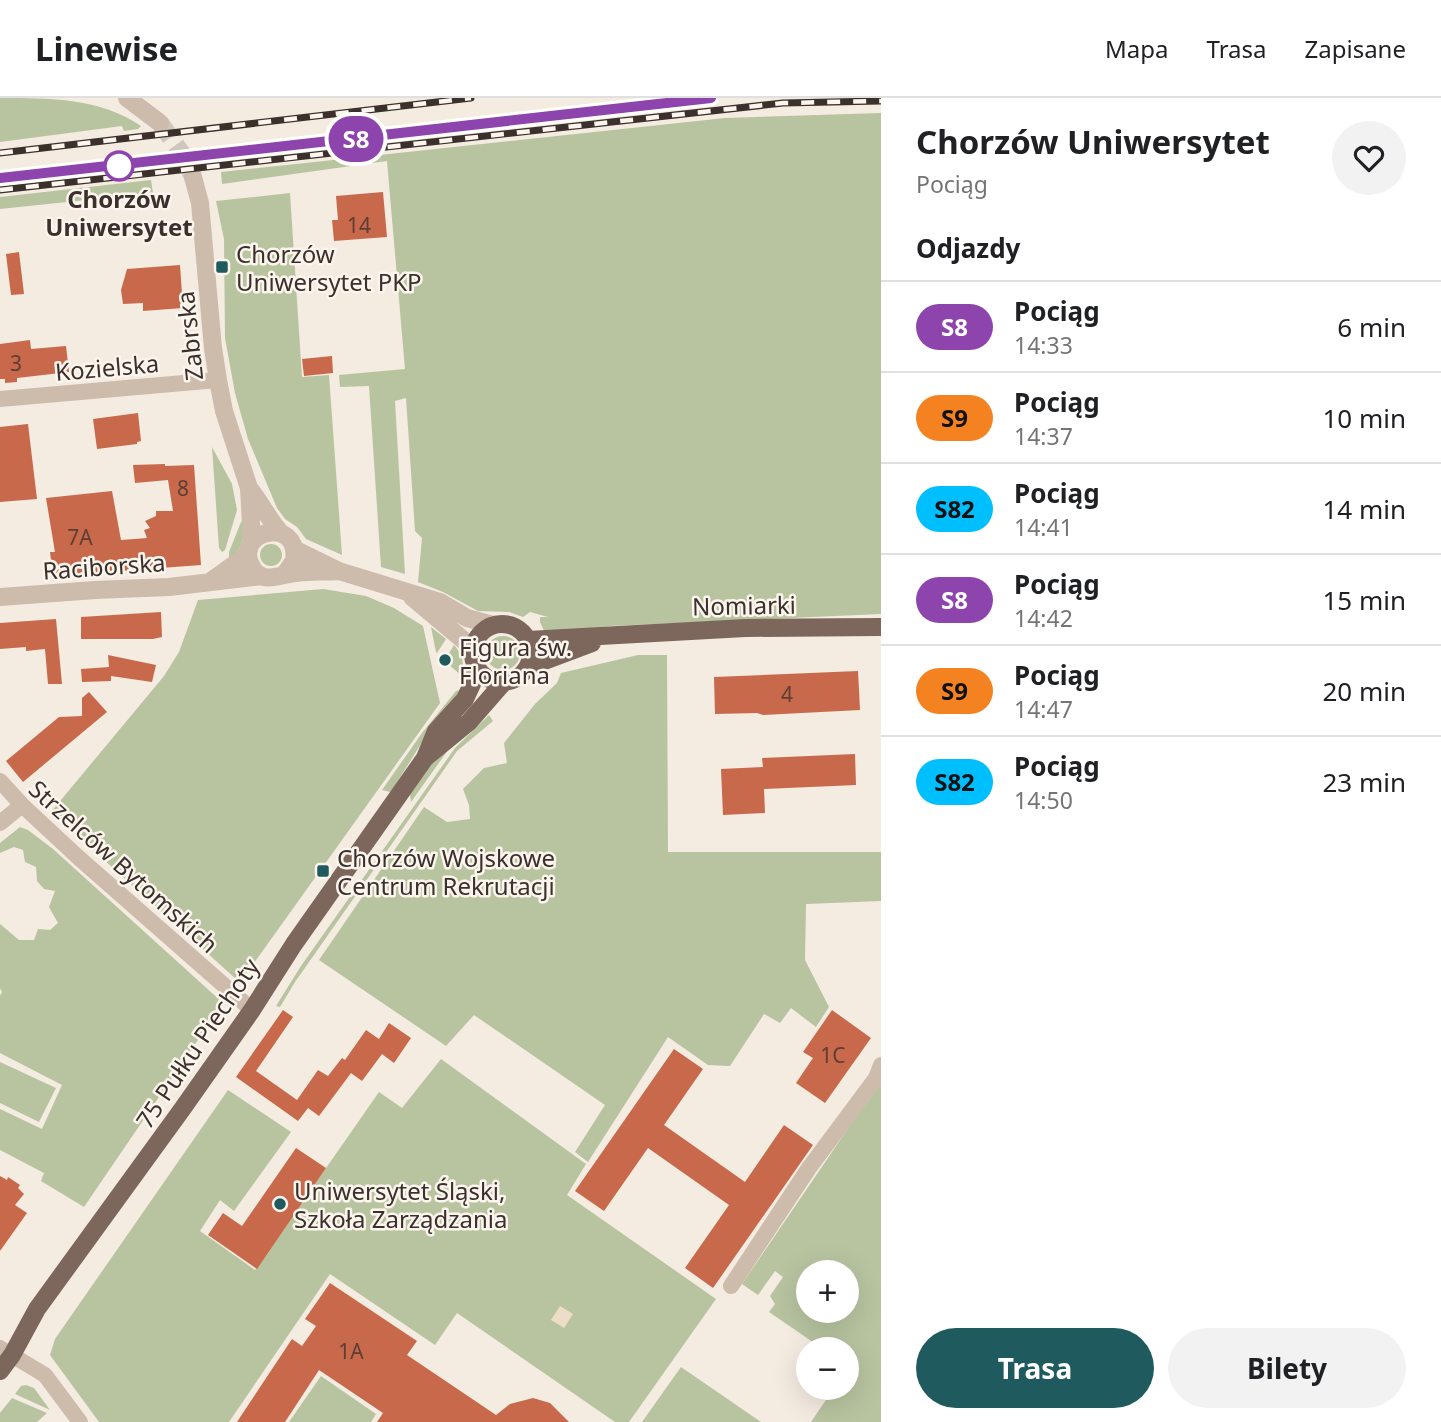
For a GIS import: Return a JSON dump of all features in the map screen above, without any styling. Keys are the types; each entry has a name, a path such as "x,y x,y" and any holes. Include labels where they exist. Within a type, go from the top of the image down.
{"main road":[{"path":"493,625 513,626 528,640 531,658 528,667 522,675 504,682 491,680 475,659 477,638 493,625"},
{"name":"Nomiarki","path":"528,640 746,628 881,627"},
{"name":"Nomiarki","path":"528,667 608,637"},
{"name":"75 Pułku Piechoty","path":"0,1371 6,1351 97,1223 126,1189 425,758 436,731 469,691 475,659"},
{"name":"75 Pułku Piechoty","path":"425,758 469,722 504,682"}],"street":[{"path":"127,98 160,123"},
{"name":"Zabrska","path":"193,177 200,203 218,380 224,411 249,488 251,546"},
{"name":"Kozielska","path":"0,400 218,380"},
{"name":"Zabrska","path":"249,488 261,501 272,523 281,533"},
{"path":"284,575 295,561 294,549 281,533 265,533 251,546 252,567 262,576 273,578 339,570"},
{"name":"Raciborska","path":"211,581 243,558 251,546"},
{"path":"294,549 339,570 440,602 467,618 493,625"},
{"name":"Raciborska","path":"0,597 169,587 262,576"},
{"path":"407,592 462,639 475,659"},
{"name":"Strzelców Bytomskich","path":"0,780 22,805 252,1010"},
{"path":"0,823 22,805"},
{"path":"731,1286 809,1168 876,1078 881,1065"},
{"path":"6,1351 45,1375 80,1422"}],"green space":[{"path":"0,98 56,99 92,105 109,110 141,126 124,131 122,126 0,142"},
{"path":"881,113 881,614 610,626 545,633 540,617 548,617 530,612 523,617 509,612 478,611 418,582 422,538 415,531 406,398 395,401 405,574 381,567 369,386 340,387 339,375 405,369 387,161 222,184 221,172 725,118"},
{"path":"151,180 153,193 0,209 0,197"},
{"path":"290,193 302,377 329,375 342,555 306,539 277,508 248,439 235,393 225,338 224,239 216,201"},
{"path":"212,447 232,484 237,510 225,550 222,552 219,548"},
{"path":"241,522 245,522 242,543 229,559 229,552"},
{"path":"271,544 279,547 282,555 279,563 271,566 263,563 260,555 263,547"},
{"path":"323,589 366,596 394,608 423,626 440,703 244,977 236,979 51,812 164,676 179,652 198,600"},
{"path":"431,627 446,639 437,653 436,652"},
{"path":"503,636 515,641 520,653 515,665 503,670 491,665 486,653 491,641"},
{"path":"454,645 462,660 463,677 447,663 446,658"},
{"path":"638,655 667,655 668,852 881,852 881,901 806,904 805,960 829,1007 816,1027 791,1008 780,1023 764,1014 730,1066 708,1065 668,1037 588,1162 575,1152 605,1105 474,1015 446,1046 319,960 424,807 447,822 470,819 469,805 463,789 484,768 507,763 504,743 535,704 557,683 561,673"},
{"path":"461,690 429,731 391,792 382,790 422,733 456,691"},
{"path":"489,715 493,721 457,751 280,1007 276,1006 301,966 455,748"},
{"path":"453,743 411,802 410,794 431,764"},
{"path":"20,827 53,849 223,1003 84,1207 41,1181 44,1173 0,1150 0,1109 42,1129 62,1085 0,1053 0,924 19,940 34,940 38,929 50,930 58,923 49,907 55,891 44,889 37,881 36,867 25,862 23,850 14,847 0,853 0,843"},
{"path":"441,1059 586,1164 567,1195 716,1299 629,1422 615,1422 457,1313 435,1345 330,1274 229,1422 99,1422 50,1355 55,1339 228,1090 291,1132 234,1211 220,1200 200,1231 255,1270 379,1092 402,1108"},
{"path":"0,1062 56,1088 39,1122 0,1103"},
{"path":"881,1080 881,1422 811,1422 826,1400 859,1400 859,1337 805,1337 769,1312 775,1304 770,1296 783,1277 775,1271 758,1295 742,1284"},
{"path":"681,1367 761,1422 642,1422"},
{"path":"321,1376 376,1414 371,1422 289,1422"},
{"path":"21,1386 34,1388 50,1410 15,1394"},
{"path":"12,1398 47,1413 37,1422 0,1422 0,1413"}],"shaded area":[{"path":"560,1306 573,1314 564,1328 551,1320"}],"building":[{"path":"383,192 387,237 334,241 332,220 338,220 336,196"},
{"path":"19,252 24,294 11,295 6,254"},
{"path":"180,265 183,308 143,311 143,303 123,304 121,290 127,269"},
{"path":"30,340 31,349 66,346 69,372 17,378 17,382 5,383 5,379 0,379 0,344"},
{"path":"332,356 333,373 304,376 302,359"},
{"path":"138,413 141,441 137,444 97,449 93,419"},
{"path":"28,424 37,499 0,502 0,427"},
{"path":"133,465 194,465 201,565 53,576 50,552 55,552 46,498 112,491 121,540 147,538 144,530 150,528 145,521 156,516 156,511 173,511 168,480 135,483"},
{"path":"161,612 162,637 81,639 81,617"},
{"path":"56,619 62,684 48,684 45,649 0,649 0,623"},
{"path":"108,655 156,665 152,682 111,676 111,681 82,682 81,669 109,667"},
{"path":"858,671 860,710 763,715 715,714 714,677"},
{"path":"89,692 107,712 23,782 6,761 59,717 82,716 82,698"},
{"path":"855,754 856,785 764,789 765,813 723,815 721,769 763,767 762,758"},
{"path":"283,1010 293,1017 256,1071 297,1100 318,1070 328,1076 342,1058 345,1060 366,1030 379,1039 389,1023 411,1038 394,1063 382,1054 362,1081 351,1073 319,1116 308,1108 298,1121 236,1077"},
{"path":"832,1010 871,1038 825,1103 796,1083 813,1058 803,1052"},
{"path":"674,1049 703,1069 664,1125 745,1182 784,1125 813,1145 713,1288 685,1268 729,1205 648,1148 604,1211 575,1191"},
{"name":"Uniwersytet Śląski, Szkoła Zarządzania","path":"296,1148 326,1168 257,1269 208,1235 223,1213 242,1226"},
{"path":"0,1176 7,1180 8,1177 20,1185 18,1188 24,1194 15,1205 27,1213 0,1251"},
{"path":"330,1283 417,1341 407,1355 496,1415 510,1404 533,1398 550,1403 569,1422 377,1422 383,1413 319,1370 285,1422 237,1422 292,1339 302,1346 316,1326 305,1319"}],"tunnel":[{"path":"160,123 183,155 193,177"}],"railway":[{"path":"0,153 471,98"},
{"path":"0,178 711,98"},
{"path":"0,190 783,103 881,101"}],"train":[{"name":"S8","path":"0,178 711,98"}],"place":[{"name":"Chorzów Uniwersytet","path":"119,166"},
{"name":"Chorzów Uniwersytet PKP","path":"222,267"},
{"name":"Figura św. Floriana","path":"445,660"},
{"name":"Chorzów Wojskowe Centrum Rekrutacji","path":"323,871"},
{"name":"Uniwersytet Śląski, Szkoła Zarządzania","path":"280,1204"}]}
